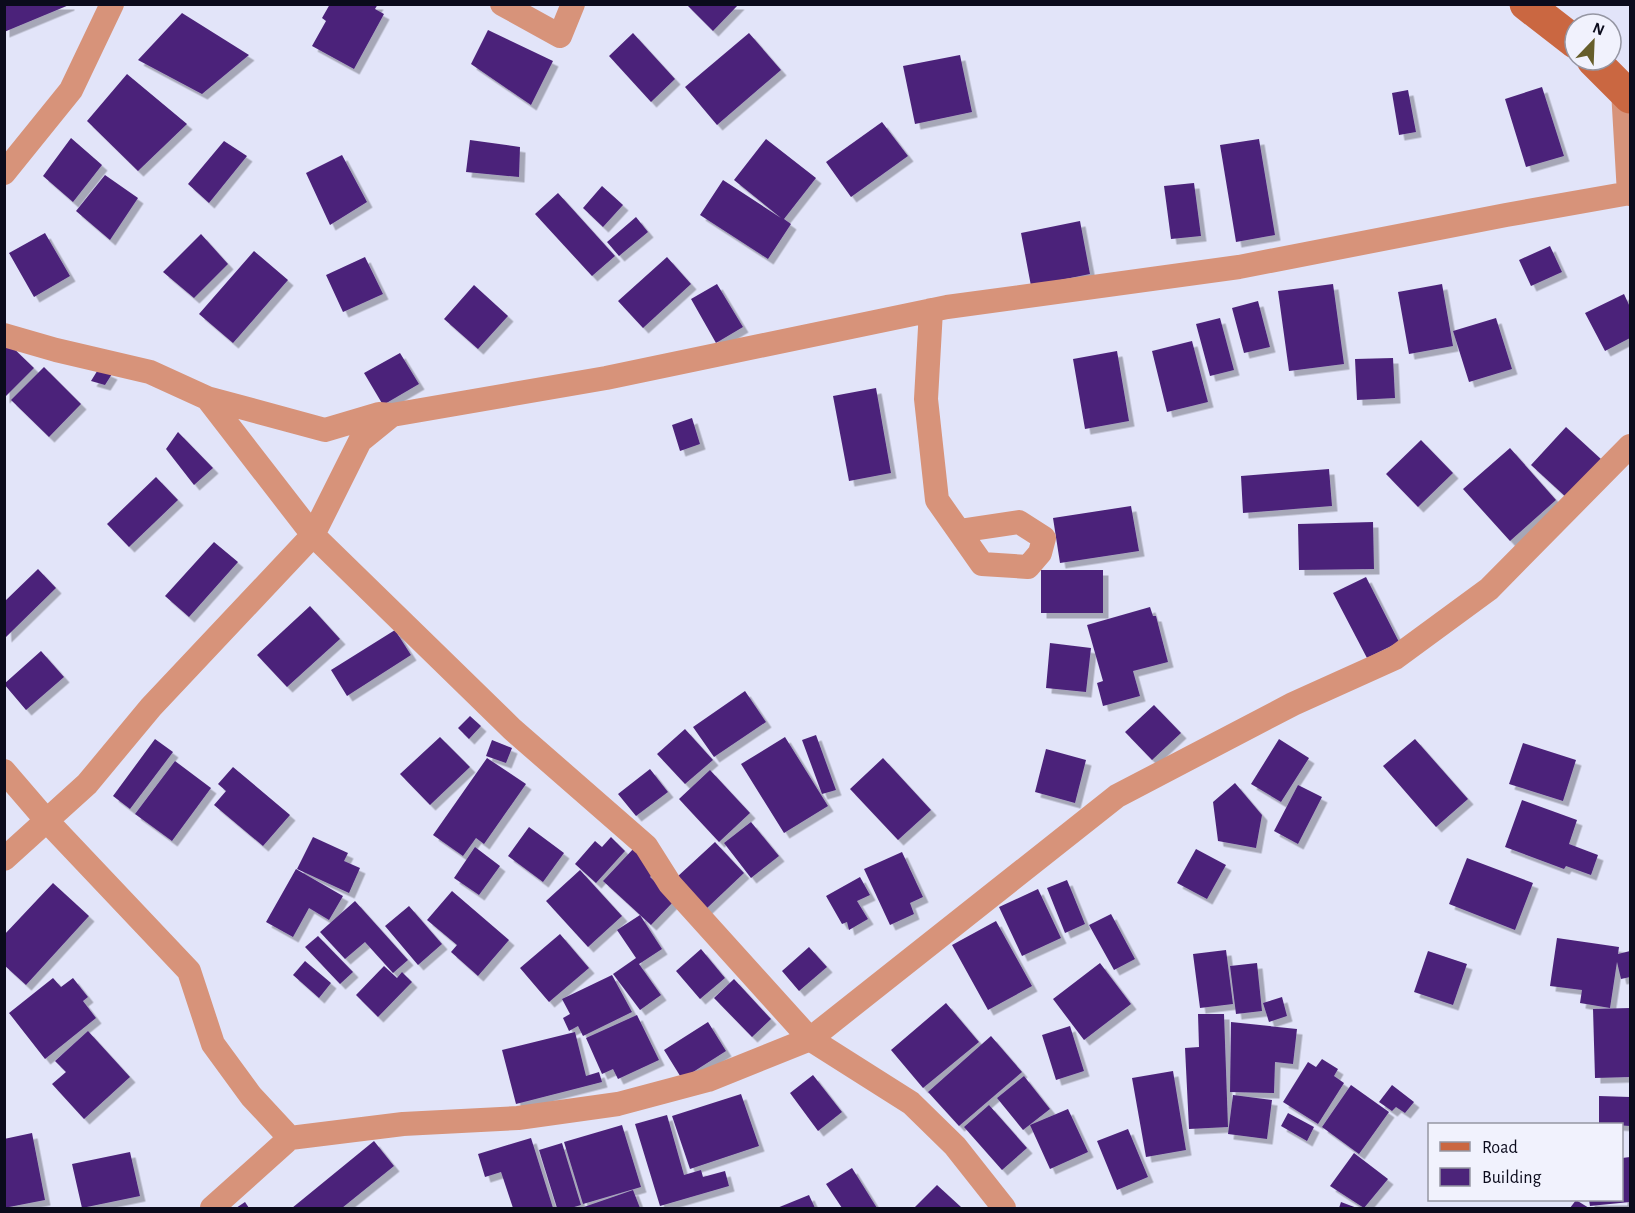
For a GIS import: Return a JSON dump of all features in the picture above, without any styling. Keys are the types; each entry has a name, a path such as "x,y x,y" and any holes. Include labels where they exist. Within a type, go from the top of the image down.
{"street":[{"path":"4,173 71,90 112,4"},
{"path":"502,4 560,36 573,4"},
{"path":"1526,4 1563,33"},
{"path":"4,335 56,351 150,372 207,398 325,430 379,414 392,416 606,378 931,310 1239,267 1506,215 1630,194 1627,93 1605,72"},
{"path":"931,310 926,399 937,500 959,531"},
{"path":"207,398 313,535 512,729 646,846 670,884 810,1039 911,1103 955,1146 1004,1209"},
{"path":"4,859 87,783 151,707 313,535 360,441 392,416"},
{"path":"212,1209 290,1138 403,1124 518,1118 618,1104 708,1080 810,1039 1117,796 1293,704 1395,658 1489,589 1630,446"},
{"path":"4,771 47,821 189,971 213,1044 251,1096 290,1138"}],"building":[{"path":"4,4 69,4 69,5 4,32"},
{"path":"330,4 378,4 375,9 384,14 354,69 312,46 326,21 322,18"},
{"path":"686,4 739,4 713,31"},
{"path":"182,13 249,55 202,94 138,60"},
{"path":"488,30 553,61 531,105 471,64"},
{"path":"633,33 675,79 651,102 609,56"},
{"path":"749,33 781,70 717,125 685,87"},
{"path":"960,55 972,112 915,124 903,66"},
{"path":"127,74 187,124 138,171 87,121"},
{"path":"1542,87 1564,156 1526,167 1505,99"},
{"path":"1408,90 1416,132 1399,135 1392,93"},
{"path":"882,122 908,156 851,197 826,162"},
{"path":"71,138 102,165 73,202 43,176"},
{"path":"766,139 816,178 784,219 791,224 768,259 700,215 723,180 781,218 734,180"},
{"path":"1259,139 1275,235 1236,242 1220,145"},
{"path":"470,140 520,147 519,177 466,172"},
{"path":"224,141 247,156 209,203 188,184"},
{"path":"342,155 367,202 330,225 306,173"},
{"path":"105,175 138,198 110,240 76,211"},
{"path":"1194,183 1201,236 1171,239 1164,186"},
{"path":"602,186 623,205 603,227 583,208"},
{"path":"558,193 615,256 592,276 535,214"},
{"path":"636,217 648,232 619,256 607,242"},
{"path":"1080,221 1090,274 1031,286 1021,233"},
{"path":"45,233 70,276 34,297 9,253"},
{"path":"201,234 228,264 194,298 163,272"},
{"path":"1550,246 1562,272 1531,286 1519,260"},
{"path":"254,251 288,280 233,343 199,314"},
{"path":"365,257 383,294 343,312 326,275"},
{"path":"667,257 691,284 643,328 618,301"},
{"path":"717,284 743,327 716,343 691,299"},
{"path":"1333,284 1344,364 1289,371 1278,291"},
{"path":"1442,284 1453,346 1409,354 1398,292"},
{"path":"474,285 508,316 478,349 444,319"},
{"path":"1624,294 1630,307 1630,338 1605,351 1585,313"},
{"path":"1258,301 1270,347 1244,353 1232,308"},
{"path":"1220,318 1234,370 1210,376 1196,324"},
{"path":"1496,318 1512,369 1469,382 1453,331"},
{"path":"1192,341 1208,402 1167,412 1152,351"},
{"path":"9,344 34,368 4,398 4,348"},
{"path":"1117,351 1129,421 1085,429 1073,359"},
{"path":"400,353 419,384 383,405 364,373"},
{"path":"1393,358 1395,398 1357,400 1355,359"},
{"path":"44,367 81,404 49,437 11,400"},
{"path":"99,368 112,374 105,385 91,381"},
{"path":"876,388 891,473 849,481 833,396"},
{"path":"692,418 700,444 680,451 672,425"},
{"path":"1566,427 1602,460 1567,498 1531,465"},
{"path":"178,432 213,468 194,485 166,449"},
{"path":"1421,440 1453,473 1418,507 1386,474"},
{"path":"1510,448 1556,500 1510,541 1463,489"},
{"path":"1329,469 1332,506 1243,513 1241,476"},
{"path":"156,477 178,500 129,547 107,524"},
{"path":"1131,506 1139,551 1060,563 1053,518"},
{"path":"1373,522 1374,569 1299,570 1298,524"},
{"path":"214,542 238,562 189,617 165,596"},
{"path":"38,569 56,588 6,637 4,602"},
{"path":"1041,570 1103,570 1103,613 1041,613"},
{"path":"1366,577 1399,642 1367,658 1333,593"},
{"path":"310,606 340,639 287,687 257,655"},
{"path":"1150,607 1153,616 1156,616 1168,662 1133,671 1140,696 1103,706 1097,683 1103,681 1087,625"},
{"path":"395,630 411,655 347,696 331,670"},
{"path":"1050,643 1091,648 1086,692 1046,688"},
{"path":"41,651 64,677 26,710 4,684"},
{"path":"745,691 766,722 714,757 693,727"},
{"path":"1154,705 1181,733 1152,760 1125,732"},
{"path":"470,716 481,726 469,739 458,728"},
{"path":"685,729 713,760 685,784 657,754"},
{"path":"816,735 836,790 822,794 802,740"},
{"path":"440,737 470,767 430,805 400,774"},
{"path":"785,737 828,806 784,833 741,764"},
{"path":"155,739 173,752 130,809 113,796"},
{"path":"1279,739 1309,758 1281,802 1251,784"},
{"path":"1415,739 1468,799 1436,827 1383,766"},
{"path":"492,740 512,748 506,763 486,756"},
{"path":"1523,743 1576,760 1563,801 1509,784"},
{"path":"1046,749 1086,760 1075,803 1035,792"},
{"path":"487,758 526,784 484,844 476,838 463,856 433,835"},
{"path":"883,758 931,810 898,840 850,789"},
{"path":"175,761 211,788 172,841 135,814"},
{"path":"233,767 290,815 263,846 214,805 226,791 218,784"},
{"path":"650,769 668,792 636,816 618,794"},
{"path":"710,770 750,813 719,842 679,799"},
{"path":"1235,783 1262,815 1256,848 1218,841 1213,802"},
{"path":"1298,785 1322,797 1298,844 1274,831"},
{"path":"1522,800 1577,820 1569,844 1598,855 1591,875 1566,866 1564,869 1505,847"},
{"path":"751,822 779,856 751,878 724,843"},
{"path":"529,827 564,853 543,882 508,856"},
{"path":"313,837 348,853 344,861 360,868 349,893 297,869"},
{"path":"611,837 625,851 596,883 575,864 595,841 602,847"},
{"path":"715,842 744,873 706,909 677,877"},
{"path":"475,847 500,866 479,895 454,878"},
{"path":"635,847 658,868 650,877 675,900 651,925 603,881"},
{"path":"1196,849 1226,865 1207,899 1177,883"},
{"path":"902,852 923,897 910,903 914,914 890,925 864,869"},
{"path":"1467,858 1533,883 1515,930 1449,904"},
{"path":"296,869 343,896 329,920 309,908 293,937 266,922"},
{"path":"580,870 622,916 588,947 546,901"},
{"path":"860,877 870,895 857,901 868,919 849,930 847,922 842,924 826,896"},
{"path":"1067,880 1085,924 1065,933 1047,888"},
{"path":"53,883 89,916 26,985 4,965 4,935"},
{"path":"1038,889 1061,938 1022,956 999,907"},
{"path":"452,891 509,940 478,976 451,952 457,945 427,920"},
{"path":"355,901 408,960 393,973 365,942 345,959 320,932"},
{"path":"409,906 442,944 418,965 385,926"},
{"path":"1111,914 1135,959 1114,970 1089,925"},
{"path":"640,915 662,949 639,964 661,995 640,1010 613,974 636,958 617,930"},
{"path":"996,921 1032,986 988,1010 952,945"},
{"path":"560,934 589,968 549,1002 520,968"},
{"path":"318,936 353,972 340,984 305,947"},
{"path":"1557,938 1619,947 1618,954 1630,951 1630,977 1621,979 1617,962 1610,1008 1580,1003 1582,990 1550,986"},
{"path":"809,947 827,967 799,991 782,971"},
{"path":"701,949 725,978 700,999 676,971"},
{"path":"1226,950 1233,1004 1200,1008 1193,954"},
{"path":"1428,951 1467,964 1453,1005 1414,992"},
{"path":"305,961 331,983 319,998 293,975"},
{"path":"1100,963 1131,1004 1084,1040 1053,999"},
{"path":"1257,963 1262,1011 1236,1014 1230,966"},
{"path":"384,966 397,978 402,972 412,982 378,1017 356,995"},
{"path":"612,975 632,1012 583,1036 578,1026 569,1031 563,1018 570,1014 562,999"},
{"path":"53,978 61,987 73,978 88,997 83,1001 96,1018 45,1059 9,1013"},
{"path":"734,979 771,1019 752,1037 714,998"},
{"path":"1282,997 1287,1016 1269,1022 1263,1003"},
{"path":"946,1003 979,1042 923,1088 891,1050"},
{"path":"1630,1008 1630,1077 1595,1078 1593,1009"},
{"path":"1198,1014 1224,1014 1228,1127 1189,1129 1185,1048 1199,1047"},
{"path":"637,1015 659,1060 618,1079 613,1069 602,1074 586,1038"},
{"path":"708,1022 726,1051 682,1079 664,1050"},
{"path":"1231,1022 1297,1029 1293,1064 1275,1062 1274,1093 1230,1092"},
{"path":"1070,1026 1084,1071 1056,1080 1042,1035"},
{"path":"88,1031 130,1077 84,1119 52,1084 66,1072 55,1061"},
{"path":"575,1032 586,1076 599,1072 602,1082 516,1104 502,1050"},
{"path":"991,1036 1022,1072 959,1126 928,1092"},
{"path":"1322,1059 1338,1069 1334,1076 1344,1083 1318,1124 1283,1102 1308,1062 1316,1067"},
{"path":"1173,1071 1186,1150 1146,1157 1132,1078"},
{"path":"813,1075 842,1112 818,1131 790,1093"},
{"path":"1024,1076 1050,1109 1023,1130 997,1098"},
{"path":"1351,1085 1389,1112 1359,1154 1322,1127"},
{"path":"1392,1085 1414,1102 1405,1113 1396,1107 1392,1111 1379,1102"},
{"path":"741,1094 759,1146 690,1169 672,1116"},
{"path":"1233,1095 1272,1100 1267,1139 1228,1134"},
{"path":"1599,1096 1630,1097 1630,1126 1623,1126 1623,1123 1599,1123"},
{"path":"989,1105 1027,1148 1002,1170 964,1127"},
{"path":"1068,1109 1088,1152 1050,1169 1030,1125"},
{"path":"1288,1113 1314,1127 1307,1141 1281,1126"},
{"path":"667,1115 684,1175 701,1170 703,1177 725,1171 729,1186 660,1206 635,1124"},
{"path":"622,1125 641,1187 583,1204 564,1142"},
{"path":"1128,1129 1148,1177 1117,1190 1097,1141"},
{"path":"32,1133 45,1200 4,1208 4,1139"},
{"path":"531,1138 553,1208 513,1208 501,1172 485,1177 478,1154"},
{"path":"374,1141 394,1166 342,1208 292,1208"},
{"path":"562,1143 581,1205 571,1208 557,1208 539,1150"},
{"path":"130,1152 140,1196 82,1208 72,1164"},
{"path":"1354,1153 1388,1179 1364,1208 1330,1186"},
{"path":"1630,1157 1630,1202 1590,1206 1589,1201 1623,1201 1623,1158"},
{"path":"852,1168 877,1208 842,1208 826,1184"},
{"path":"937,1185 962,1208 914,1208"},
{"path":"633,1190 640,1208 581,1208"},
{"path":"809,1195 815,1208 777,1208"},
{"path":"1578,1201 1589,1208 1570,1208"},
{"path":"245,1202 249,1208 236,1208"},
{"path":"1341,1202 1357,1208 1339,1208"}]}
